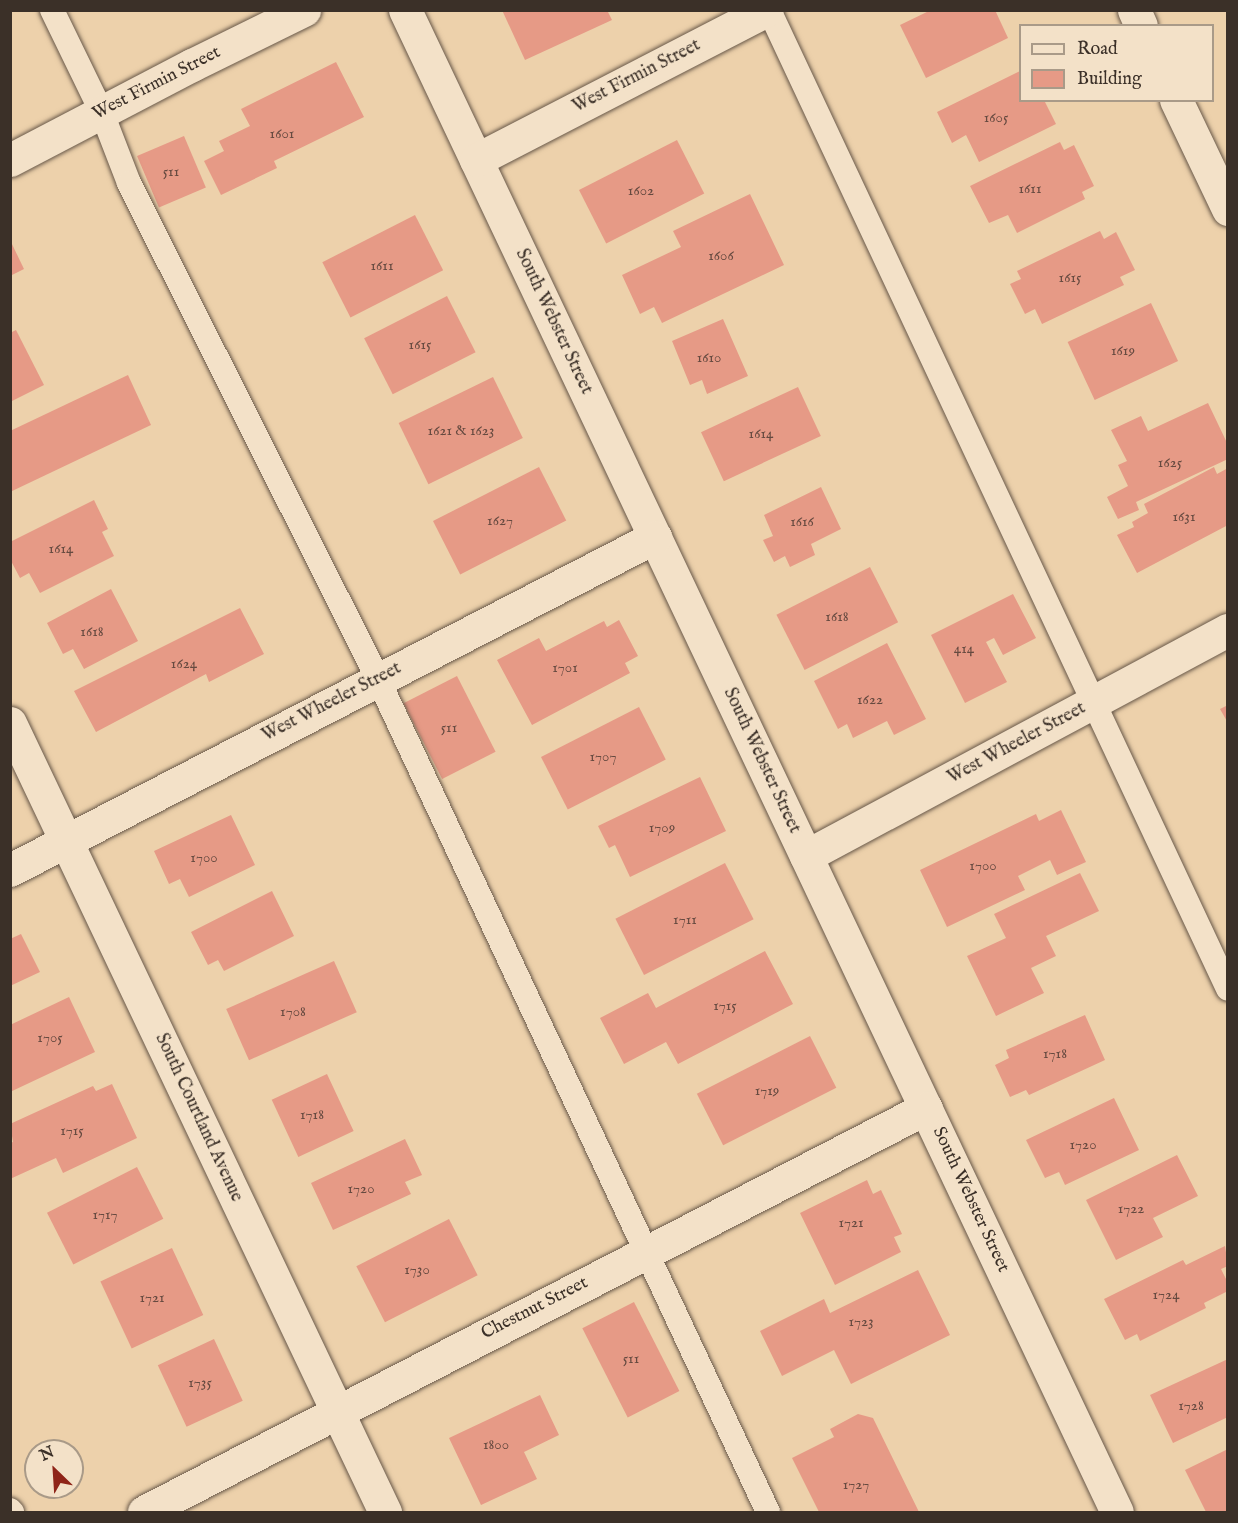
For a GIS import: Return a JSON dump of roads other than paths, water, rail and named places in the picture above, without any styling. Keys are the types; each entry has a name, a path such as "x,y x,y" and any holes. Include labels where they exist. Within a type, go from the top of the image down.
{"street":[{"name":"West Firmin Street","path":"10,160 304,10"},
{"name":"South Webster Street","path":"405,10 1117,1512"},
{"name":"West Firmin Street","path":"476,160 768,10"},
{"path":"1134,10 1140,24"},
{"path":"1177,102 1227,209"},
{"name":"West Wheeler Street","path":"10,870 655,537"},
{"name":"West Wheeler Street","path":"806,856 1093,704 1227,630"},
{"name":"South Courtland Avenue","path":"10,723 385,1512"},
{"name":"Chestnut Street","path":"144,1512 926,1108"}],"lane":[{"path":"52,10 102,113 129,183 378,680 644,1253 768,1512"},
{"path":"768,10 1227,989"}]}
